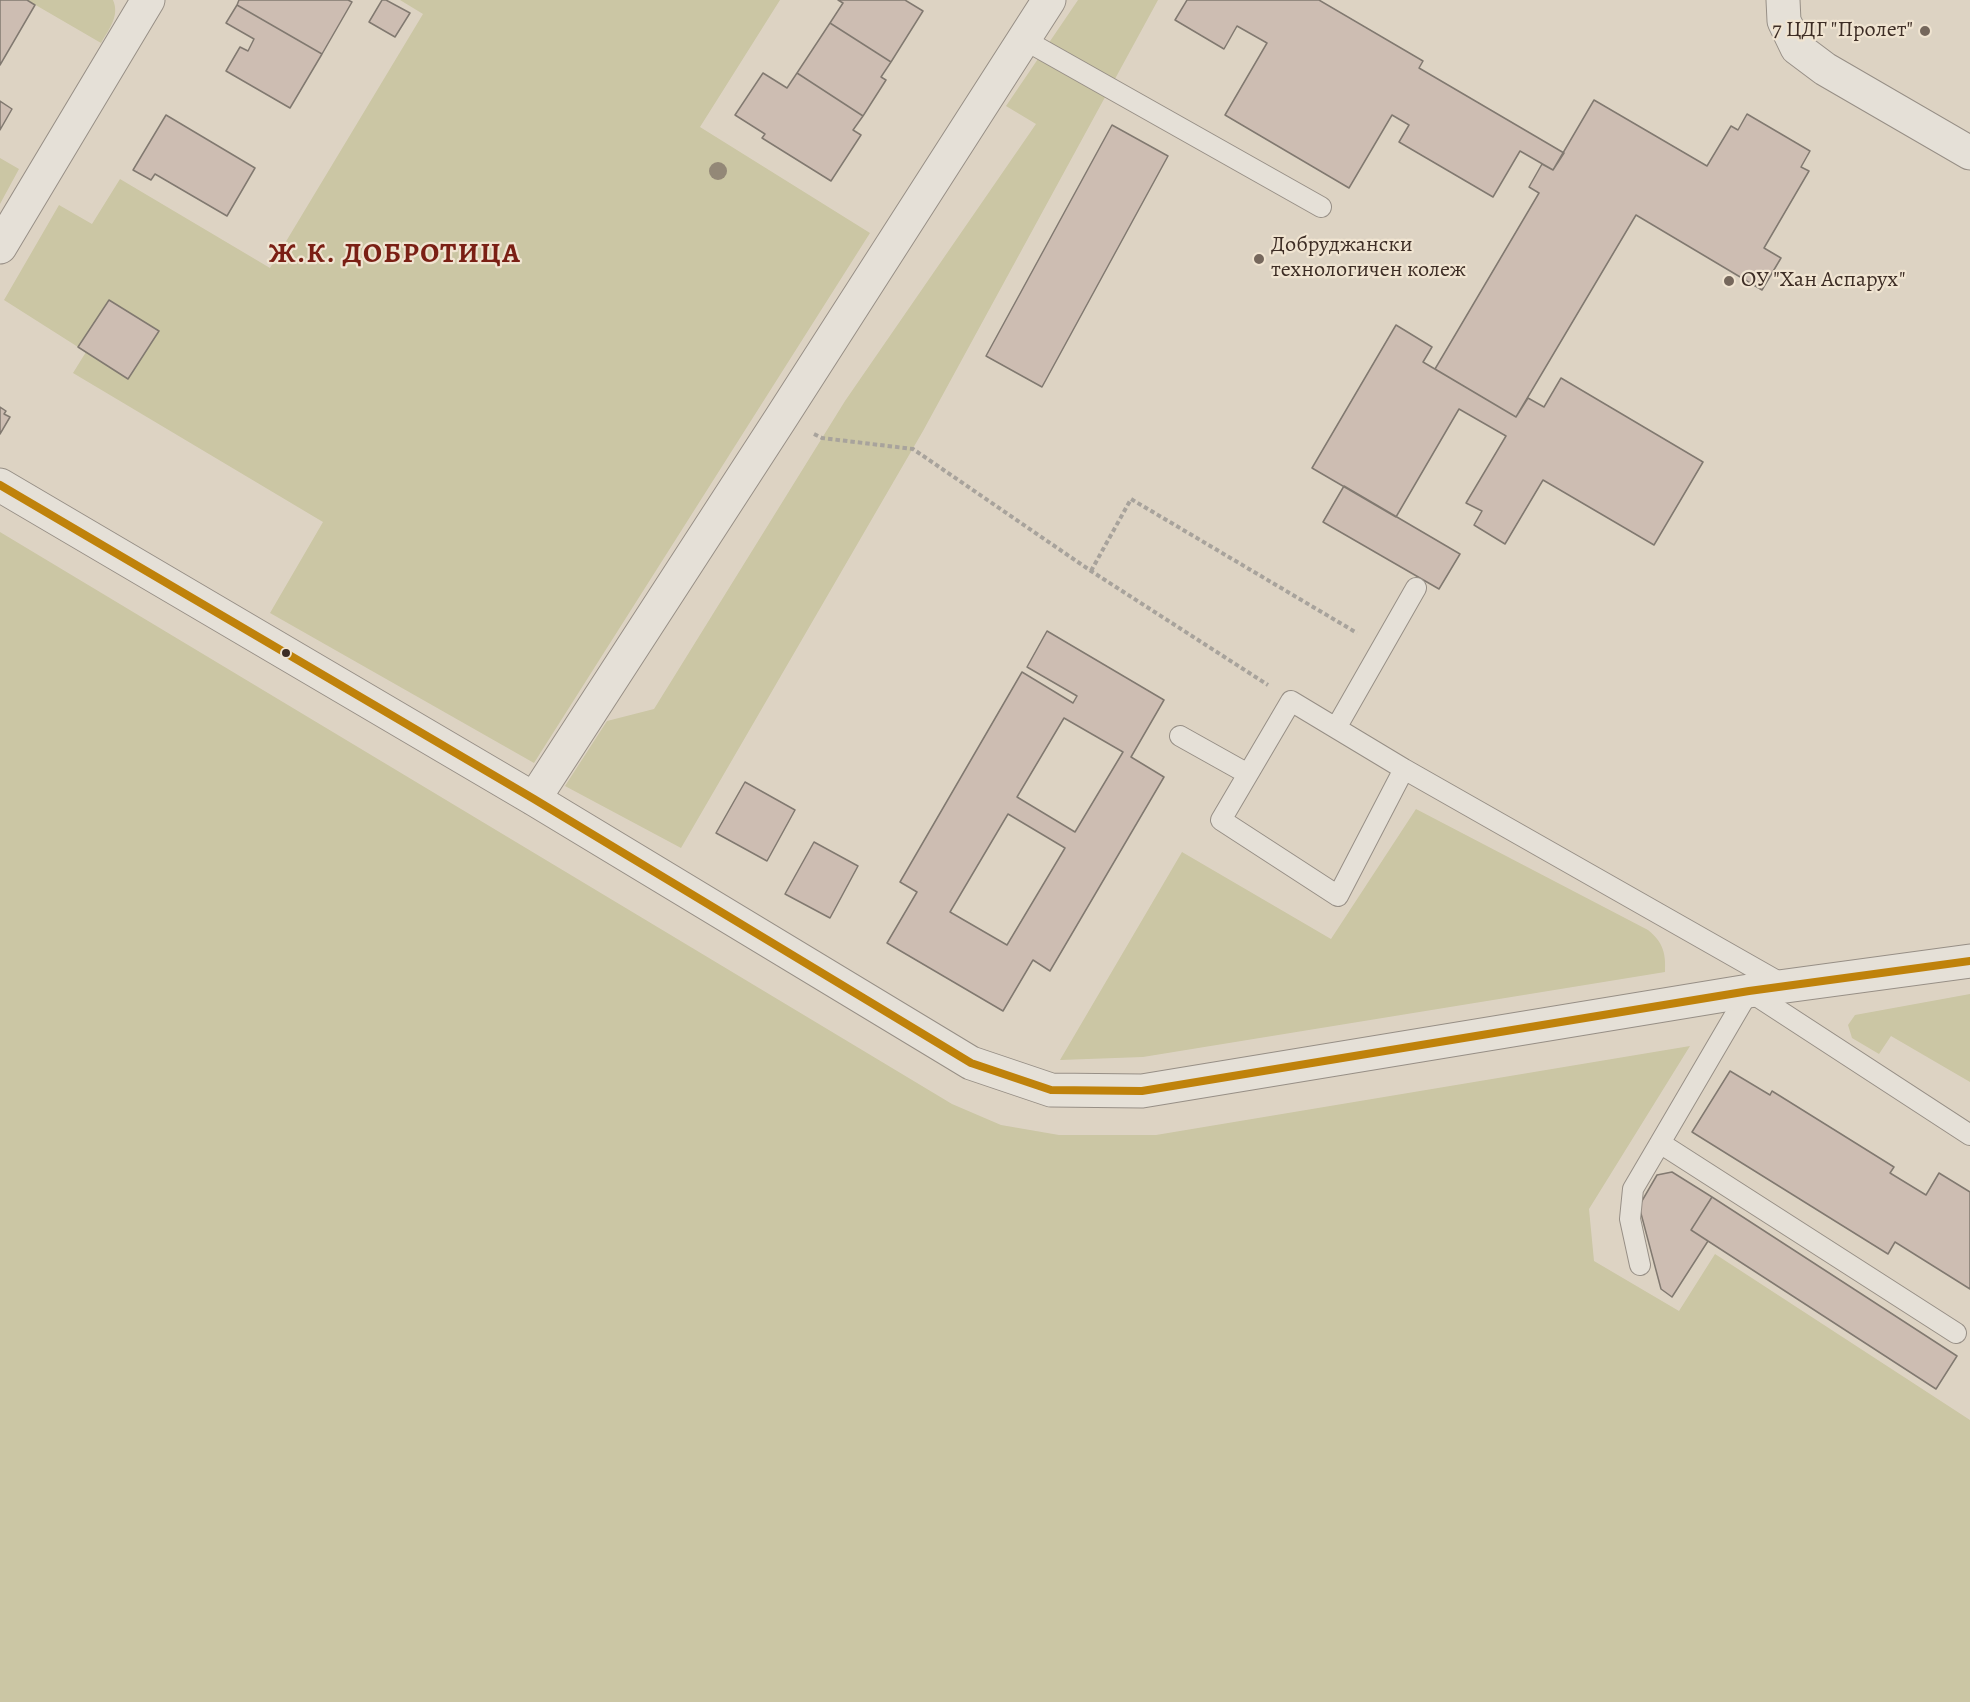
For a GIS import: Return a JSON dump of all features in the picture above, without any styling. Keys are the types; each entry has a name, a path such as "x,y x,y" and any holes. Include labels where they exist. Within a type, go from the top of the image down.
{"street":[{"path":"0,247 148,0"},
{"path":"534,799 1049,0"},
{"path":"1783,0 1784,21 1797,48 1825,69 1970,153"},
{"path":"0,485 534,799 971,1063 1051,1090 1142,1091 1749,991 1970,961"}],"lane":[{"path":"1023,39 1321,207"},
{"path":"1336,728 1416,588"},
{"path":"1404,769 1338,896 1221,820 1291,700 1404,769 1788,987"},
{"path":"1180,736 1248,774"},
{"path":"1640,1265 1630,1219 1633,1189 1749,991 1970,1135"},
{"path":"1660,1143 1956,1333"}],"path":[{"path":"781,418 822,438 913,449 1091,570 1291,700"},
{"path":"1091,570 1131,499 1382,648"}],"shaded area":[{"path":"27,0 113,0 115,12 101,43"},
{"path":"400,0 780,0 700,127 870,233 534,763 270,613 323,522 73,373 86,352 158,331 109,300 78,347 4,300 59,205 92,224 120,179 270,268 423,14"},
{"path":"1078,0 1158,0 923,431 681,848 565,786 607,721 654,709 845,401 1036,124 1006,106"},
{"path":"0,158 19,169 0,204"},
{"path":"0,532 952,1104 1001,1125 1059,1135 1156,1135 1690,1046 1589,1209 1594,1261 1679,1311 1715,1254 1970,1420 1970,1702 0,1702"},
{"path":"1416,809 1648,930 1663,948 1665,972 1143,1057 1060,1060 1182,852 1331,939"},
{"path":"1970,994 1970,1082 1891,1036 1879,1054 1852,1038 1848,1025 1855,1015"}],"building":[{"path":"0,0 27,0 35,5 0,65"},
{"path":"239,0 348,0 352,2 322,54 237,5"},
{"path":"382,0 410,13 395,37 369,22"},
{"path":"838,0 905,0 923,11 891,62 830,23 843,3"},
{"path":"1187,0 1319,0 1423,61 1419,68 1564,153 1553,170 1520,151 1493,197 1399,142 1409,125 1392,115 1349,188 1225,115 1267,43 1237,26 1224,49 1175,20"},
{"path":"237,5 322,54 290,108 226,71 240,47 248,51 254,39 226,23"},
{"path":"830,23 891,62 881,77 886,80 863,116 797,73"},
{"path":"763,73 787,88 797,73 863,116 853,130 861,135 831,181 762,138 765,134 735,115"},
{"path":"1594,100 1707,166 1731,126 1738,130 1747,114 1810,151 1801,167 1809,171 1764,248 1781,258 1762,290 1636,215 1516,417 1435,369 1539,193 1529,187 1542,164 1553,170"},
{"path":"0,101 12,109 0,130"},
{"path":"166,115 255,168 227,216 155,174 151,180 133,170"},
{"path":"1112,125 1168,156 1042,387 986,356"},
{"path":"109,300 159,331 128,379 78,347"},
{"path":"1396,325 1432,347 1423,362 1516,417 1528,398 1544,407 1561,378 1703,462 1654,545 1543,480 1505,544 1474,525 1482,511 1466,503 1506,436 1459,409 1396,517 1312,468"},
{"path":"0,407 6,411 4,414 10,417 0,434"},
{"path":"1344,486 1460,554 1439,589 1323,522"},
{"path":"1047,631 1164,700 1131,757 1164,777 1050,971 1033,960 1003,1011 887,943 917,892 900,882 1022,672 1073,703 1077,696 1027,667","holes":["1064,718 1123,752 1075,832 1017,797","1008,814 1065,848 1007,945 950,912"]},
{"path":"745,782 795,810 767,861 716,833"},
{"path":"814,842 858,866 830,918 785,894"},
{"path":"1730,1071 1770,1095 1772,1091 1894,1167 1890,1173 1926,1195 1939,1173 1970,1192 1970,1289 1895,1242 1888,1254 1692,1132"},
{"path":"1672,1172 1712,1197 1691,1230 1708,1241 1672,1297 1661,1289 1639,1206 1657,1175"},
{"path":"1712,1197 1957,1356 1936,1389 1691,1230"}],"transit line":[{"path":"0,485 534,799 971,1063 1051,1090 1142,1091 1749,991 1970,961"}],"place":[{"name":"7 ЦДГ \"Пролет\"","path":"1925,31"},
{"name":"Добруджански технологичен колеж","path":"1259,259"},
{"name":"ОУ \"Хан Аспарух\"","path":"1729,281"}],"district":[{"name":"Ж.К. ДОБРОТИЦА","path":"395,255"}]}
